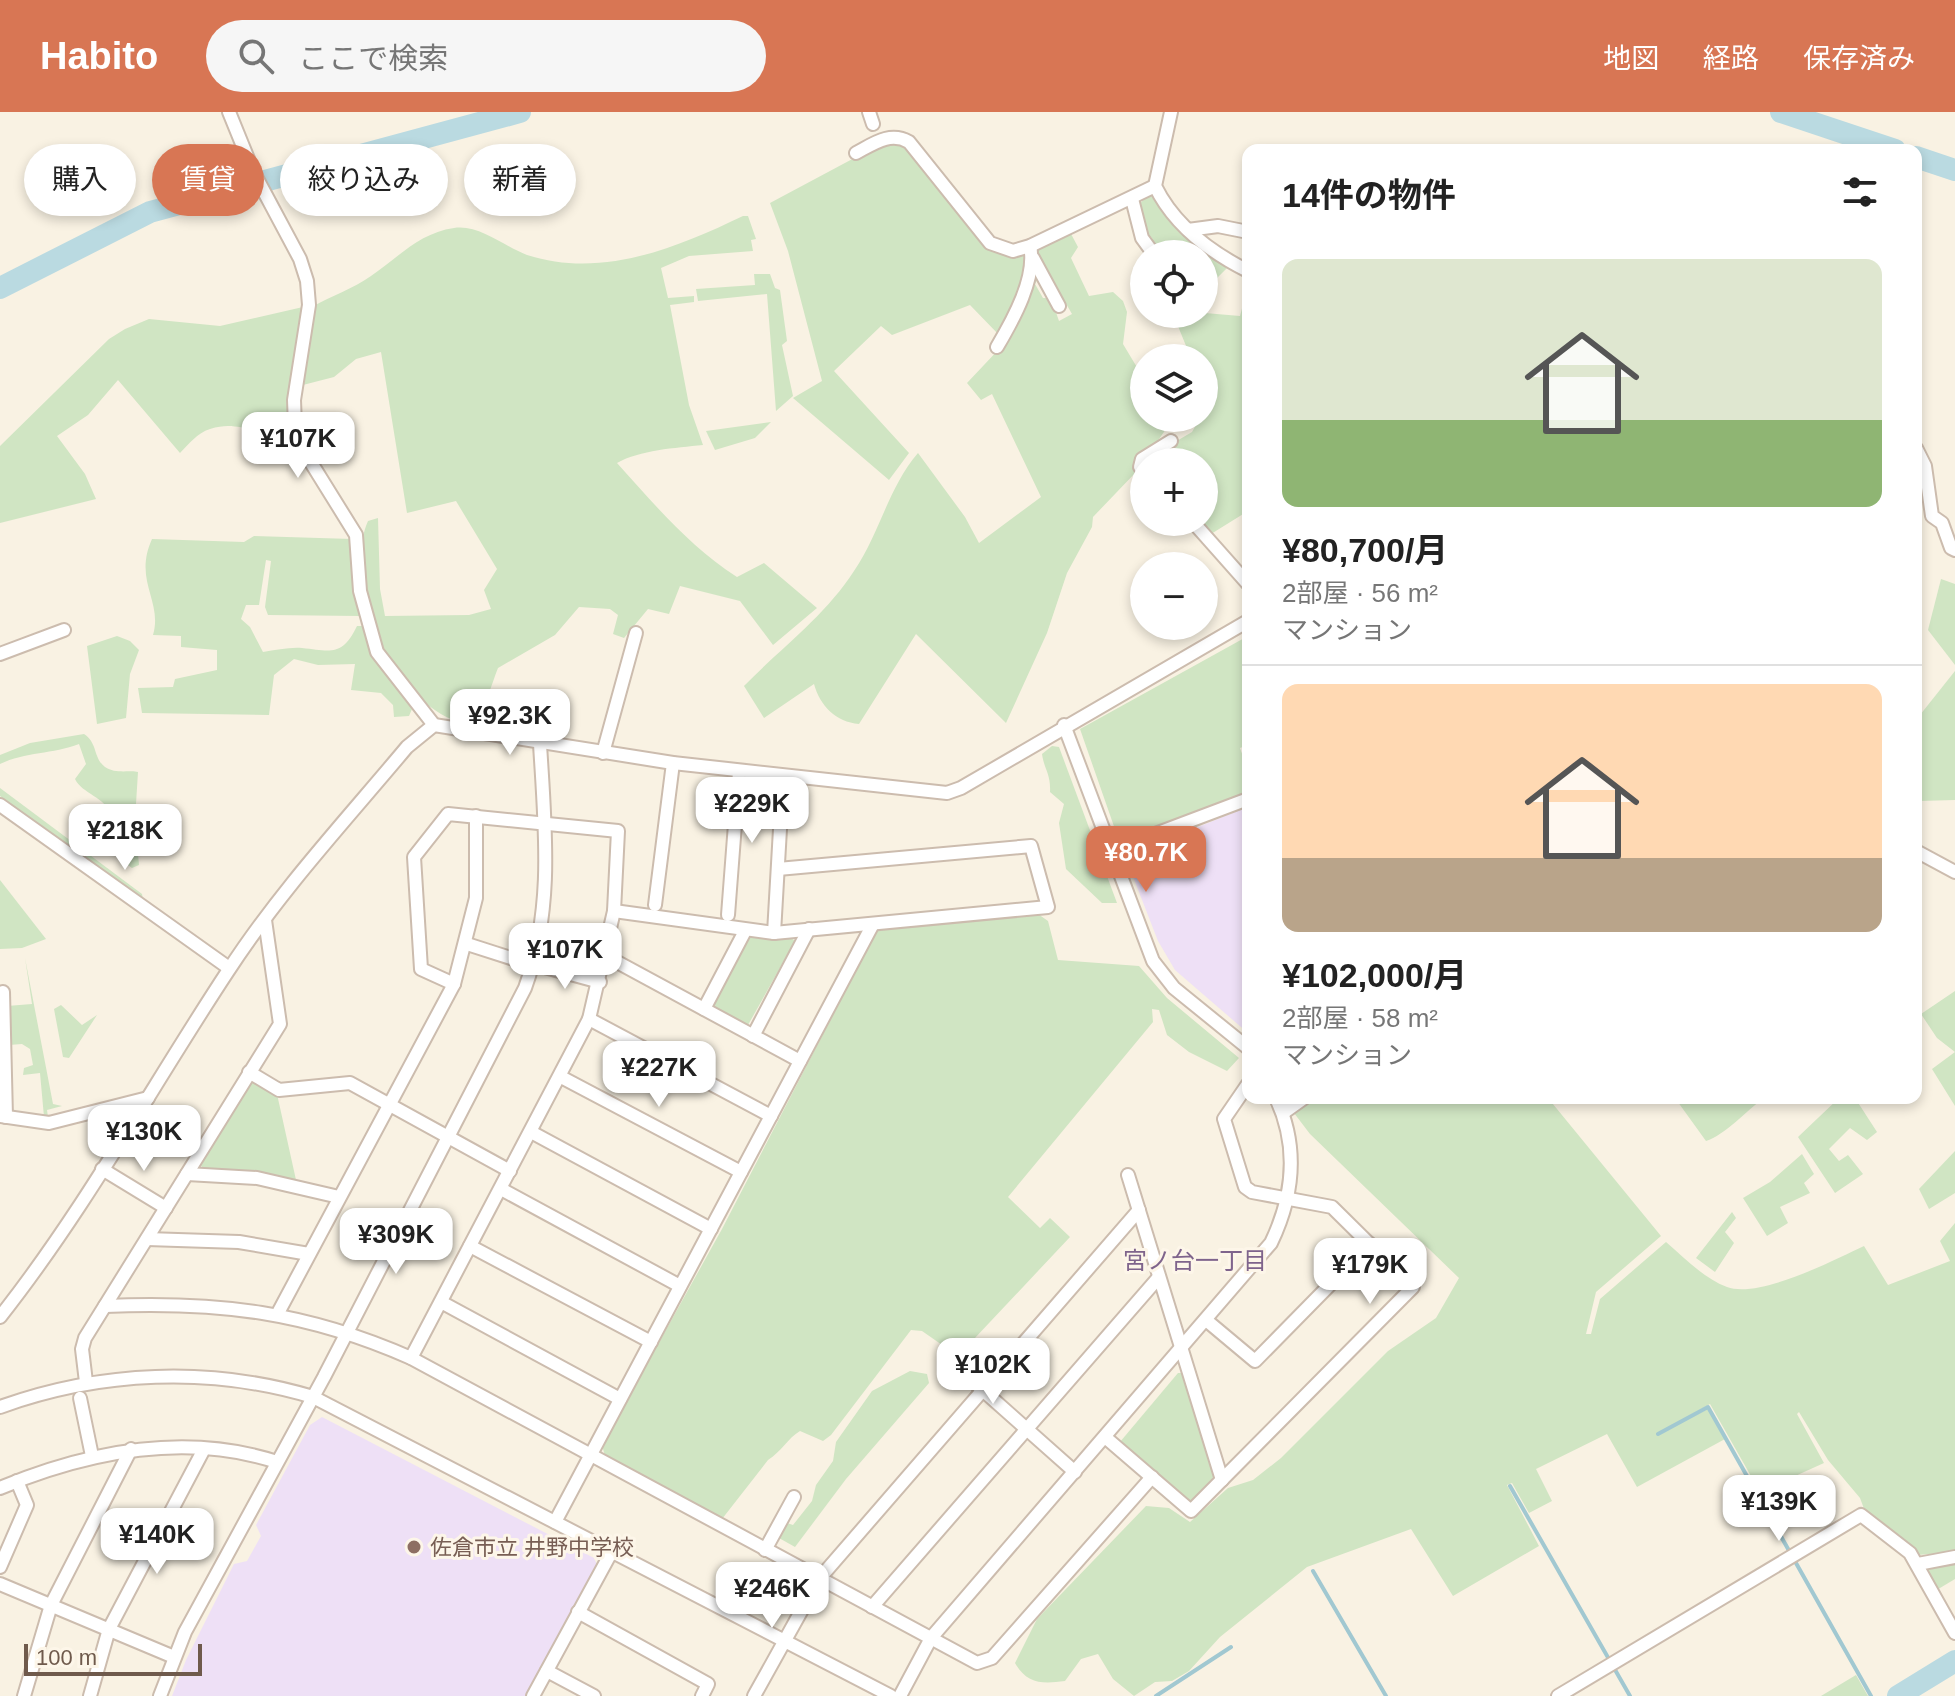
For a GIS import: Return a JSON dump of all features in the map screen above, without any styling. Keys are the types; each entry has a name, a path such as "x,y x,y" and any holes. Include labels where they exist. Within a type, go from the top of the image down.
{"street":[{"path":"229,112 253,171 300,259 309,293 294,400 295,426 302,448 356,535 360,591 370,637 377,652 434,725 540,744 739,772 947,793 961,788 1064,725 1242,624"},
{"path":"856,153 888,137 900,137 909,142 990,243 1013,251 1031,252 1155,186 1171,112"},
{"path":"1155,186 1188,230 1217,254 1242,268"},
{"path":"1132,199 1143,240"},
{"path":"1188,230 1218,226 1242,231"},
{"path":"1031,252 1059,306"},
{"path":"997,347 1013,320 1031,252"},
{"path":"1160,448 1171,441"},
{"path":"1922,460 1932,516 1942,523 1951,548 1955,550"},
{"path":"1205,536 1242,577"},
{"path":"0,654 64,630"},
{"path":"603,753 636,633"},
{"path":"0,1317 45,1259 229,968 407,747 434,725"},
{"path":"1064,725 1147,950 1158,968 1184,997 1242,1043"},
{"path":"160,1696 174,1657 515,1011 533,964 547,875 540,744"},
{"path":"655,905 673,763"},
{"path":"728,915 739,772"},
{"path":"774,933 783,777"},
{"path":"1110,851 1242,801"},
{"path":"0,805 229,968"},
{"path":"411,1358 589,1019 614,911 618,831 448,814 414,857 421,969 454,984"},
{"path":"278,1313 454,984 467,944 476,898 476,816"},
{"path":"614,911 774,933 1048,907 1031,846 778,869"},
{"path":"1922,854 1955,872"},
{"path":"86,1382 82,1349 105,1306 280,1024 265,920"},
{"path":"555,1522 873,924"},
{"path":"753,1036 809,929"},
{"path":"704,1009 745,931"},
{"path":"467,944 523,962"},
{"path":"606,956 800,1061"},
{"path":"541,966 600,982"},
{"path":"3,992 3,1116 49,1123 148,1098"},
{"path":"589,1019 771,1116"},
{"path":"249,1072 279,1090 350,1083 510,1171"},
{"path":"561,1077 741,1172"},
{"path":"1105,1437 1191,1511 1413,1287 1332,1207 1290,1196 1252,1192 1244,1185 1224,1119 1242,1093"},
{"path":"900,1696 931,1638 1271,1243 1290,1196 1291,1160 1279,1104"},
{"path":"1283,1113 1296,1104"},
{"path":"531,1132 711,1229"},
{"path":"102,1169 166,1208"},
{"path":"187,1174 257,1178 339,1197"},
{"path":"1128,1175 1222,1480"},
{"path":"501,1189 680,1286"},
{"path":"754,1696 819,1579 1139,1210"},
{"path":"147,1239 239,1242 309,1254"},
{"path":"1206,1320 1255,1361 1370,1244"},
{"path":"470,1246 651,1342"},
{"path":"872,1607 1159,1277"},
{"path":"441,1302 620,1399"},
{"path":"105,1306 220,1305 278,1313 347,1331 411,1358 977,1663 987,1662 1152,1477"},
{"path":"0,1407 86,1382 180,1376 255,1385 313,1397 891,1696"},
{"path":"968,1377 1075,1472"},
{"path":"80,1398 92,1456"},
{"path":"0,1488 92,1456 131,1449 204,1449 257,1455 277,1462"},
{"path":"24,1696 51,1605 131,1449"},
{"path":"90,1696 109,1629 204,1449"},
{"path":"0,1567 27,1505 17,1481"},
{"path":"765,1550 794,1497"},
{"path":"1558,1696 1861,1515 1895,1538 1918,1564 1955,1633"},
{"path":"533,1696 612,1551"},
{"path":"1918,1564 1955,1557"},
{"path":"0,1584 174,1657"},
{"path":"578,1612 708,1684 702,1696"},
{"path":"547,1671 594,1696"}],"shaded area":[{"path":"1242,809 1242,1028 1175,970 1158,941 1125,856"},
{"name":"佐倉市立 井野中学校","path":"322,1417 594,1558 597,1565 526,1696 172,1696 186,1660 234,1564 247,1561 261,1536 256,1525 310,1425"}],"green space":[{"path":"888,140 901,140 1010,255 1028,256 1011,319 1000,336 970,305 892,335 881,326 834,371 909,453 889,480 793,398 822,381 788,251 770,203"},
{"path":"1149,195 1157,199 1190,240 1153,240 1144,233 1138,205"},
{"path":"748,216 756,239 751,240 753,251 689,256 661,268 668,298 694,296 694,302 670,305 689,405 703,445 647,452 617,463 673,524 720,565 737,577 764,563 817,608 773,645 740,601 680,586 669,614 648,609 624,638 613,634 618,615 610,609 579,607 555,635 498,668 483,705 468,724 442,715 418,696 398,672 381,642 362,578 361,547 368,521 378,518 380,589 385,616 469,615 491,609 484,590 497,569 456,501 407,513 381,352 356,359 334,377 299,386 312,307 364,281 420,240 454,228 473,229 527,255 555,262 583,264 611,262 665,249"},
{"path":"1070,232 1078,247 1071,258 1089,296 1113,292 1123,301 1127,312 1123,344 1130,356 1130,432 1164,432 1153,448 1130,448 1130,478 1093,517 1092,527 1067,573 1047,633 1006,723 916,634 859,724 843,720 830,712 814,684 764,718 744,686 816,617 842,587 863,556 899,481 918,453 965,517 979,543 1041,497 992,394 981,400 967,383 1000,348 1031,276 1039,277 1035,284 1043,298 1051,298 1059,321 1072,314 1035,250"},
{"path":"1218,262 1227,268 1218,277"},
{"path":"754,274 770,274 775,288 780,290 787,341 782,345 793,396 776,411 767,294 698,301 696,289 755,285"},
{"path":"303,307 289,413 265,427 222,426 210,429 197,436 180,453 118,380 88,415 57,436 85,474 96,499 0,523 0,446 109,339 149,319 220,326"},
{"path":"1242,308 1242,515 1218,530 1218,448 1165,448 1192,432 1218,432 1218,344 1185,344 1179,328 1218,328 1218,314 1240,316"},
{"path":"771,422 755,438 715,450 706,431"},
{"path":"254,536 352,539 360,616 268,615 265,607 271,561 266,560 259,605 246,605 241,619 250,627 263,652 293,648 335,650 346,643 357,626 362,626 373,657 412,709 409,716 394,717 393,705 381,693 351,690 355,664 318,665 294,659 274,675 269,715 142,713 138,688 173,687 175,679 217,670 217,650 181,647 181,636 153,635 154,612 146,567 152,539 244,542"},
{"path":"1941,579 1955,584 1955,665 1928,630"},
{"path":"117,636 130,641 139,650 130,674 126,718 97,724 87,646"},
{"path":"1242,639 1242,797 1125,840 1117,835 1080,729"},
{"path":"1955,671 1955,800 1922,801 1922,712"},
{"path":"84,734 92,742 105,767 138,772 135,820 139,865 132,868 113,854 112,819 108,809 75,779 86,764 79,744 0,764 0,755 30,743"},
{"path":"1052,746 1059,747 1117,903 1102,903 1066,869 1059,823 1064,804 1050,792 1042,754"},
{"path":"0,788 142,894 143,900 0,796"},
{"path":"0,880 46,939 22,948 0,949"},
{"path":"1038,914 1048,921 1058,960 1139,966 1167,998 1239,1058 1227,1071 1189,1052 1167,1035 1159,1010 1152,1009 1153,1022 1008,1197 1040,1228 1050,1218 1070,1237 958,1356 922,1331 911,1330 831,1435 823,1441 800,1431 796,1434 768,1460 722,1519 605,1456 602,1445 722,1229 877,930"},
{"path":"750,938 791,938 795,941 748,1025 714,1009 712,1002"},
{"path":"25,958 53,1104 62,1106 47,1110 48,1117 44,1117 40,1073 23,1075 24,1068 33,1065 30,1049 22,1044 9,1045 7,1006 32,1004"},
{"path":"1955,991 1955,1052 1937,1038 1922,1013"},
{"path":"61,1005 82,1025 97,1015 69,1058 63,1057 54,1009"},
{"path":"1955,1052 1955,1106 1932,1069"},
{"path":"256,1082 277,1094 296,1180 257,1172 203,1170 200,1163 249,1084"},
{"path":"1304,1104 1553,1104 1661,1236 1596,1292 1586,1334 1591,1334 1600,1299 1666,1242 1710,1278 1727,1287 1741,1289 1776,1283 1864,1246 1888,1285 1950,1261 1940,1241 1955,1223 1955,1552 1917,1555 1866,1514 1860,1498 1828,1460 1799,1412 1797,1414 1824,1463 1760,1492 1710,1404 1657,1434 1708,1409 1725,1439 1637,1487 1607,1434 1536,1469 1552,1501 1529,1513 1512,1483 1507,1485 1539,1546 1453,1596 1411,1529 1307,1567 1220,1637 1189,1671 1172,1681 1155,1682 1134,1696 1113,1679 1098,1654 1081,1659 1065,1681 1030,1679 1015,1663 1037,1619 1146,1506 1169,1508 1190,1522 1228,1488 1253,1480 1281,1458 1388,1351 1436,1318 1459,1278 1310,1134 1294,1113"},
{"path":"1679,1104 1757,1104 1728,1128 1706,1141"},
{"path":"1833,1104 1859,1104 1877,1132 1867,1140 1850,1128 1829,1149 1839,1161 1848,1155 1863,1174 1835,1193 1798,1137"},
{"path":"1955,1151 1955,1193 1929,1209 1919,1189"},
{"path":"1802,1154 1814,1174 1804,1183 1810,1193 1780,1207 1788,1223 1767,1236 1743,1198 1770,1182"},
{"path":"1732,1212 1736,1218 1725,1232 1734,1243 1715,1272 1696,1258"},
{"path":"910,1371 927,1374 929,1383 846,1479 795,1547 779,1538 787,1523 793,1525 812,1501 816,1485 833,1461 836,1442 872,1391"},
{"path":"1178,1373 1183,1373 1214,1473 1212,1481 1194,1501 1186,1500 1120,1442"},
{"path":"1955,1562 1955,1579 1935,1591 1927,1572 1932,1567"},
{"path":"1856,1675 1868,1696 1821,1696"}],"waterway":[{"path":"0,288 150,212 520,112"},
{"path":"1781,112 1877,144"},
{"path":"1922,159 1955,170"},
{"path":"1658,1434 1708,1407 1871,1696"},
{"path":"1510,1486 1630,1696"},
{"path":"1313,1571 1386,1696"},
{"path":"1156,1696 1231,1647"},
{"path":"1898,1696 1955,1661"}],"place":[{"name":"佐倉市立 井野中学校","path":"414,1547"}],"district":[{"name":"宮ノ台一丁目","path":"1195,1261"}]}
